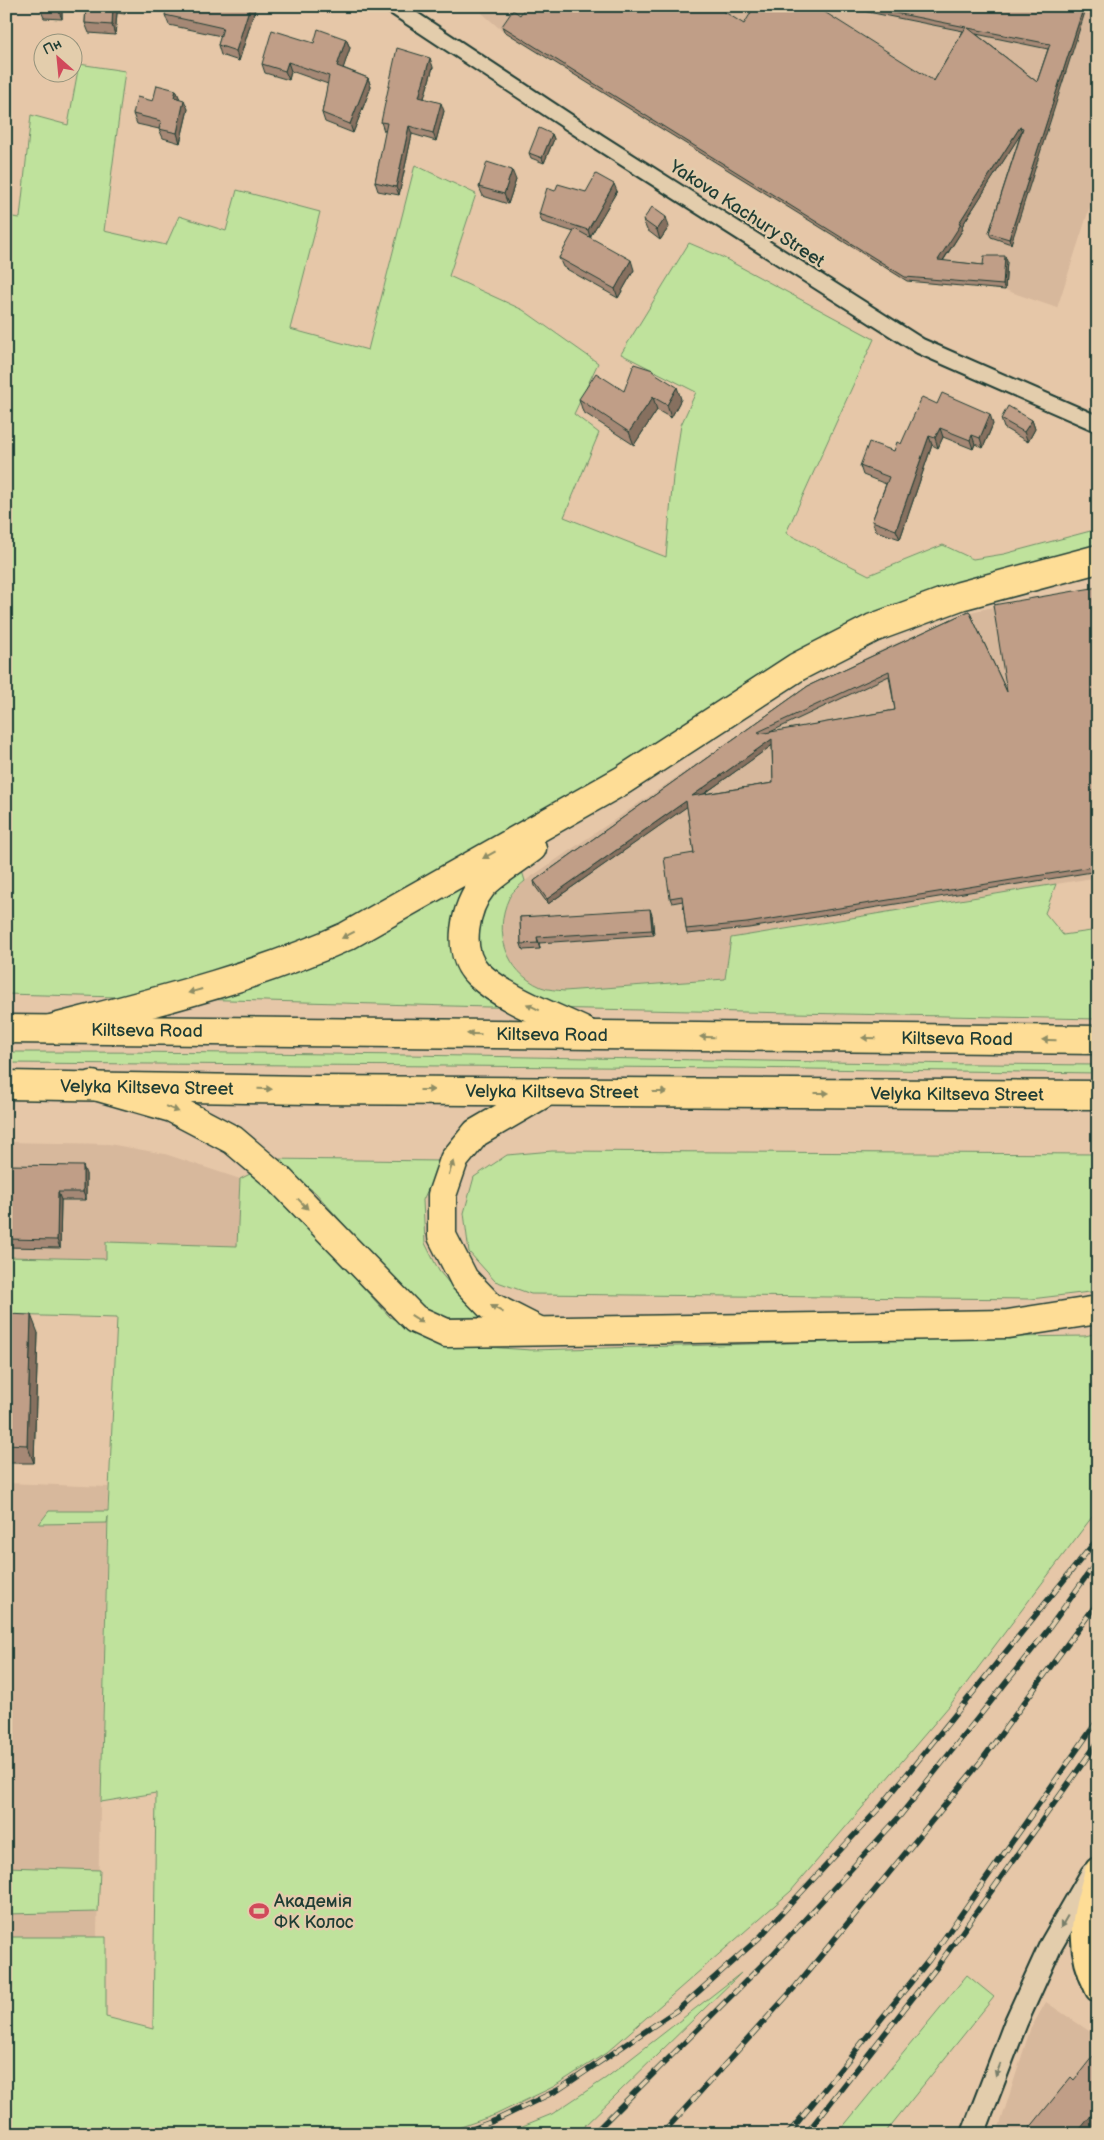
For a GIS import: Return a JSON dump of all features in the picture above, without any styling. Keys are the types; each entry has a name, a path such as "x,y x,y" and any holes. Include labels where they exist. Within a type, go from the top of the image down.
{"highway":[{"path":"50,1029 197,990 319,949 347,936 623,780 797,667 872,628 960,596 1098,559"},
{"path":"593,1036 498,989 476,972 466,950 466,927 471,907 484,885 623,780"},
{"name":"Kiltseva Road","path":"6,1029 1098,1040"},
{"name":"Velyka Kiltseva Street","path":"6,1085 310,1090 1098,1095"},
{"path":"92,1086 172,1108 233,1140 279,1179 415,1319 446,1333 1008,1324 1098,1310"},
{"path":"540,1332 490,1306 464,1280 442,1236 442,1195 454,1160 476,1133 548,1091"}],"main road":[{"path":"973,2134 1016,2022 1051,1945 1098,1864"},
{"path":"1098,1870 1086,1911 1083,1932 1085,1953 1098,1989"}],"street":[{"name":"Yakova Kachury Street","path":"393,6 599,142 920,346 1098,424"}],"shaded area":[{"path":"484,6 1098,6 1098,182 1057,308 1005,290 907,281 499,28 482,13"},
{"path":"1098,588 1098,877 731,938 725,979 564,991 542,988 525,978 508,957 502,937 503,915 510,896 525,881 810,686 889,646 971,612 1036,597"},
{"path":"6,1142 109,1144 165,1154 240,1179 237,1246 107,1242 106,1259 6,1257"},
{"path":"6,1483 108,1487 92,2134 6,2134"},
{"path":"1046,2002 1098,2037 1098,2134 997,2134 1030,2030"}],"green space":[{"path":"82,64 125,71 104,231 166,245 179,216 226,231 237,190 320,212 290,329 368,350 415,165 476,194 449,276 523,310 598,363 574,414 599,433 564,517 666,557 673,477 681,425 696,392 621,354 689,243 722,257 874,339 786,533 869,575 943,545 973,559 1004,554 1098,529 1098,548 962,586 861,618 795,653 518,858 525,881 509,898 502,924 506,950 519,972 541,987 564,991 725,979 731,938 1056,884 1045,913 1063,935 1098,930 1098,1019 489,1007 6,994 6,216 20,218 31,115 68,125 76,82 82,82"},
{"path":"6,1052 279,1053 1098,1065 1098,1073 737,1068 6,1063"},
{"path":"552,1151 1098,1154 1098,1291 1031,1299 531,1294 495,1281 469,1252 464,1213 474,1177 507,1155"},
{"path":"268,1159 441,1161 423,1200 425,1243 439,1271 465,1302 488,1317 442,1318 408,1296 315,1192"},
{"path":"252,1173 292,1209 390,1317 439,1344 531,1350 1085,1336 1098,1333 1098,1509 950,1705 791,1891 606,2053 553,2087 495,2115 441,2134 6,2134 6,1937 106,1937 106,2017 153,2029 156,1793 101,1802 108,1516 107,1523 39,1524 49,1511 108,1511 117,1318 6,1315 6,1257 106,1259 106,1242 237,1246 240,1179"},
{"path":"6,1867 100,1870 98,1912 6,1914"},
{"path":"741,1973 576,2134 503,2134 552,2114 606,2078"},
{"path":"967,1975 994,1997 884,2134 837,2134"}],"building":[{"path":"40,6 58,6 58,9 40,8"},
{"path":"86,6 113,6 112,25 85,23"},
{"path":"167,6 250,6 236,51 218,45 223,28 165,15"},
{"path":"526,6 613,6 621,11 623,6 715,6 744,24 755,6 815,6 934,81 966,27 860,6 1045,6 1061,10 1062,6 1084,6 1009,239 989,233 1023,128 1020,127 959,223 961,224 938,260 983,265 984,256 1005,256 1003,285 905,277 502,26 513,10 520,15","holes":["968,28 1050,44 1037,82"]},
{"path":"318,29 346,39 337,66 368,78 350,124 322,113 329,76 288,62 285,71 262,64 272,30 314,43"},
{"path":"397,48 430,58 419,97 441,103 433,133 409,126 396,187 375,182 387,123 381,122"},
{"path":"157,85 176,90 174,97 184,100 177,133 159,129 161,121 133,114 137,97 153,101"},
{"path":"539,128 552,134 542,158 529,153"},
{"path":"487,162 512,170 504,194 479,187"},
{"path":"596,174 614,184 588,230 539,214 547,188 555,191 558,184 586,192"},
{"path":"652,207 666,217 657,230 643,220"},
{"path":"575,229 631,260 615,289 559,258"},
{"path":"634,364 653,370 653,372 677,387 667,405 653,397 629,432 579,399 596,373 624,391"},
{"path":"942,393 990,414 980,438 972,435 970,440 940,428 935,438 929,436 896,530 872,521 889,477 860,466 869,442 894,451 897,442 901,444 922,397 937,404"},
{"path":"1008,406 1032,420 1024,432 1001,419"},
{"path":"1098,587 1098,866 747,923 686,929 682,896 670,898 664,858 694,853 686,801 547,899 534,881 808,686 969,611 1007,692 993,605","holes":["889,671 895,710 759,734 758,732","772,739 773,783 692,796"]},
{"path":"650,909 652,930 537,937 538,943 521,944 520,917"},
{"path":"6,1165 83,1166 83,1192 58,1192 57,1240 6,1239"},
{"path":"6,1314 31,1315 27,1445 6,1444"},
{"path":"1093,2056 1098,2060 1098,2087 1092,2094 1098,2099 1098,2107 1076,2134 1025,2134 1071,2077 1074,2080"}],"railway":[{"path":"459,2134 496,2120 558,2090 680,2008 759,1938 882,1805 1098,1538"},
{"path":"593,2134 773,1954 899,1817 1047,1631 1098,1560"},
{"path":"662,2134 796,1986 982,1760 1098,1602"},
{"path":"788,2134 929,1960 1098,1720"},
{"path":"806,2134 937,1967 1098,1742"}],"place":[{"name":"Академія ФК Колос","path":"259,1911"}]}
